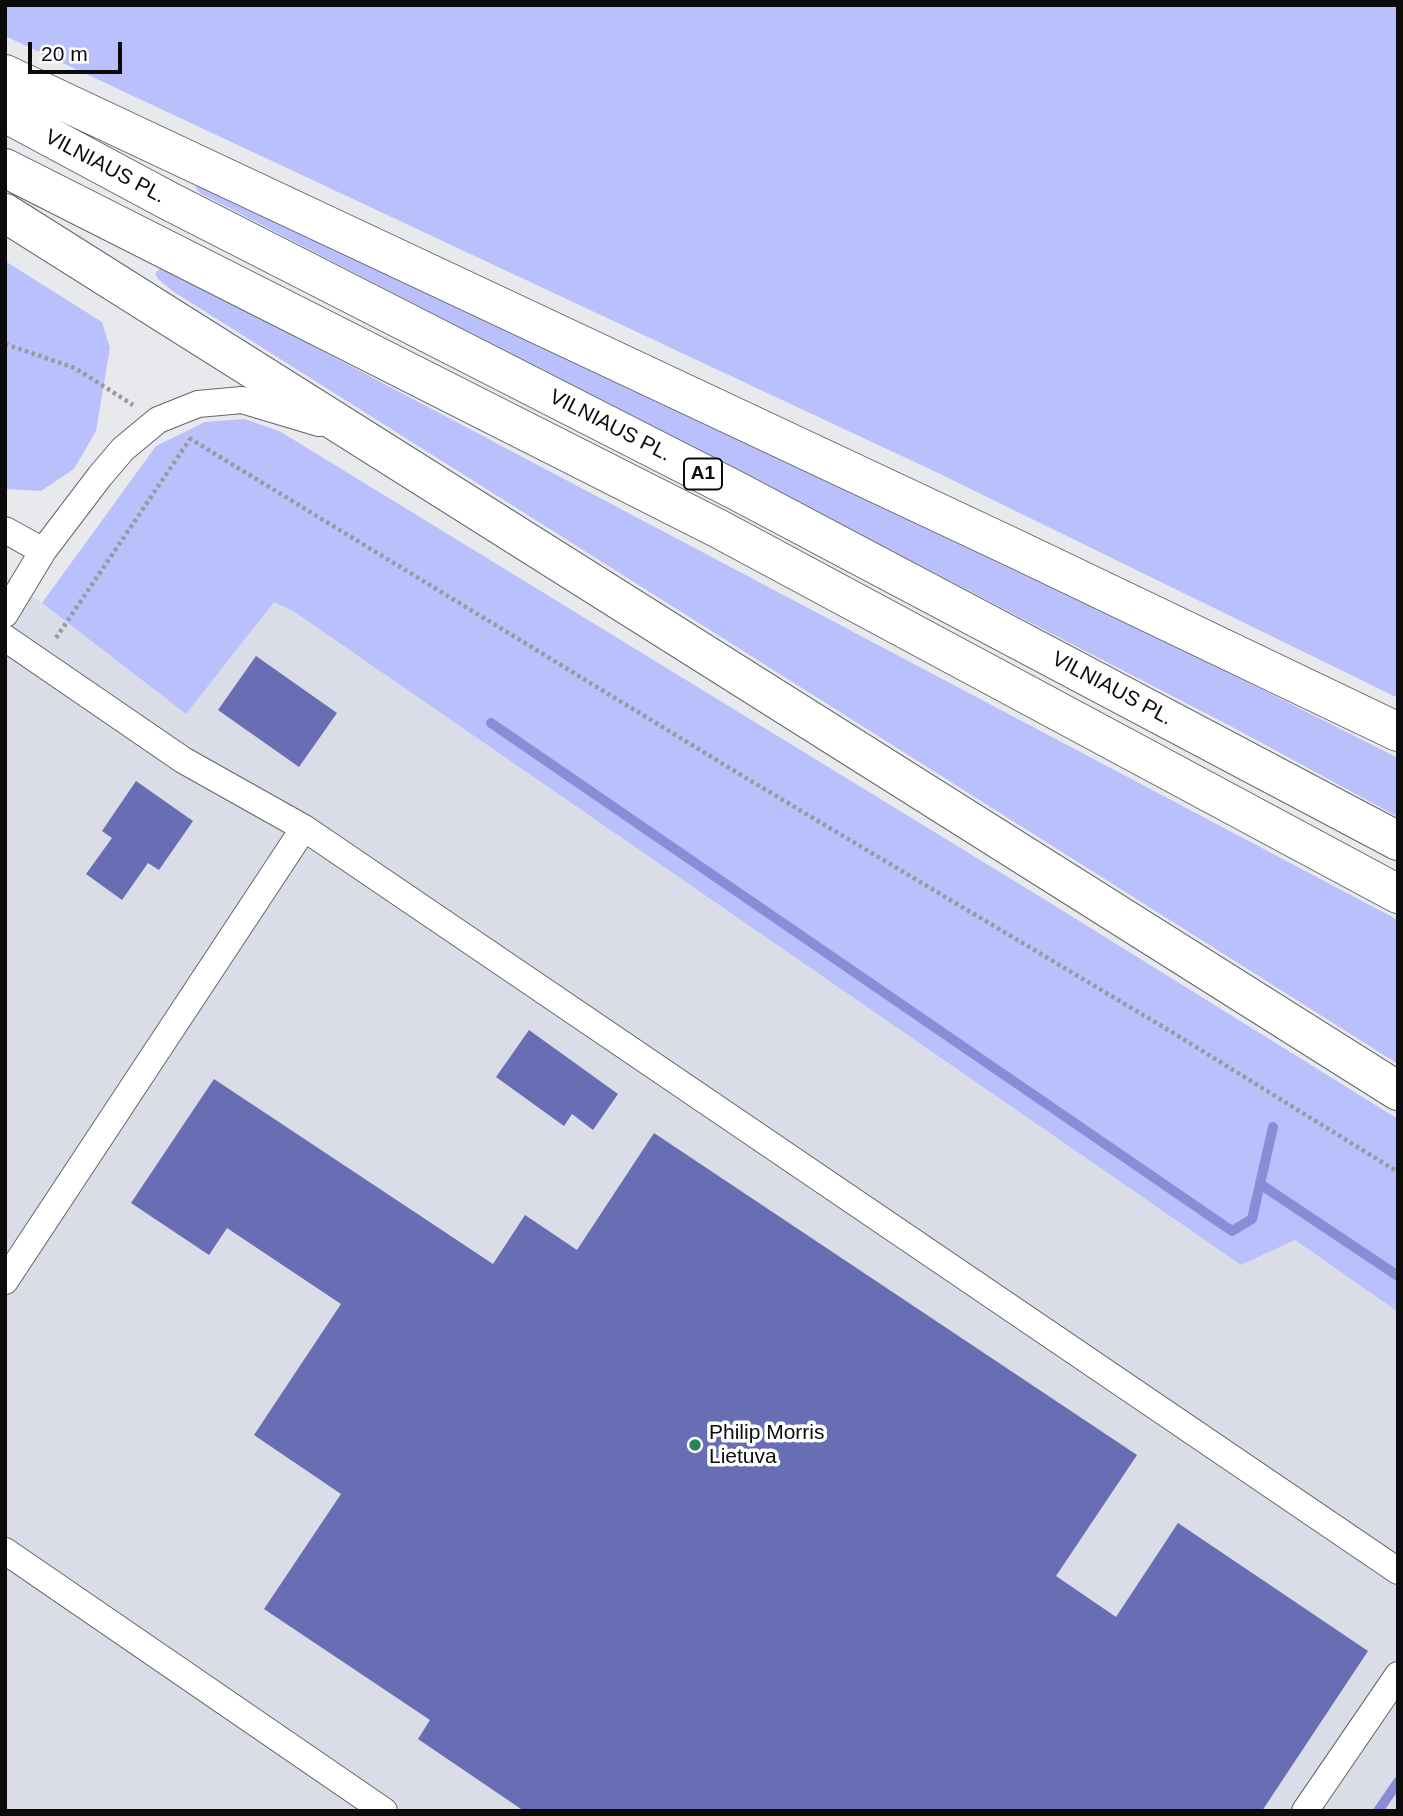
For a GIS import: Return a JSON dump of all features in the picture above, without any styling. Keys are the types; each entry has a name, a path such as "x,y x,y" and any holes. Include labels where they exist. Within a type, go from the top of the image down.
{"highway":[{"path":"5,74 1029,555 1398,732"},
{"name":"VILNIAUS PL.","path":"5,113 167,200 735,490 1398,841"},
{"name":"VILNIAUS PL.","path":"5,168 719,529 1398,894"},
{"path":"5,213 1398,1091"}],"street":[{"path":"5,614 43,551 122,449 158,420 198,404 242,400 354,433"},
{"path":"5,530 43,551"},
{"path":"5,638 183,760 304,828 1398,1570"},
{"path":"5,1281 304,828"},
{"path":"5,1551 384,1811"},
{"path":"1305,1811 1398,1675"}],"path":[{"path":"5,344 75,368 103,387"},
{"path":"40,662 190,439 746,778 1175,1034 1398,1172"}],"shaded area":[{"path":"5,5 1398,5 1398,698 938,473 5,36"},
{"path":"203,183 1069,592 1398,758 1398,817 1238,730 200,193 195,187"},
{"path":"5,261 102,322 110,348 96,431 74,469 41,491 5,489"},
{"path":"160,268 167,269 1398,920 1398,1064 174,292 155,274"},
{"path":"245,419 281,432 1398,1119 1398,1312 1295,1240 1241,1265 293,611 274,602 186,714 42,603 156,446 205,422"},
{"path":"5,575 186,714 274,601 293,611 1241,1265 1295,1240 1398,1312 1397,1811 5,1811"}],"building":[{"path":"256,656 337,713 299,767 218,710"},
{"path":"136,781 193,821 159,870 148,863 122,900 86,874 112,838 102,831"},
{"path":"529,1030 618,1094 593,1130 572,1114 564,1126 496,1077"},
{"name":"Philip Morris Lietuva","path":"214,1079 493,1264 525,1215 577,1250 654,1133 1137,1455 1056,1576 1116,1617 1178,1523 1368,1651 1262,1811 524,1811 418,1739 430,1720 264,1609 341,1494 254,1435 341,1304 227,1228 209,1255 131,1203"}],"waterway":[{"path":"491,723 1232,1231 1252,1219 1273,1127"},
{"path":"1260,1184 1398,1276"},
{"path":"1378,1811 1398,1782"}],"place":[{"name":"Philip Morris Lietuva","path":"695,1445"}]}
